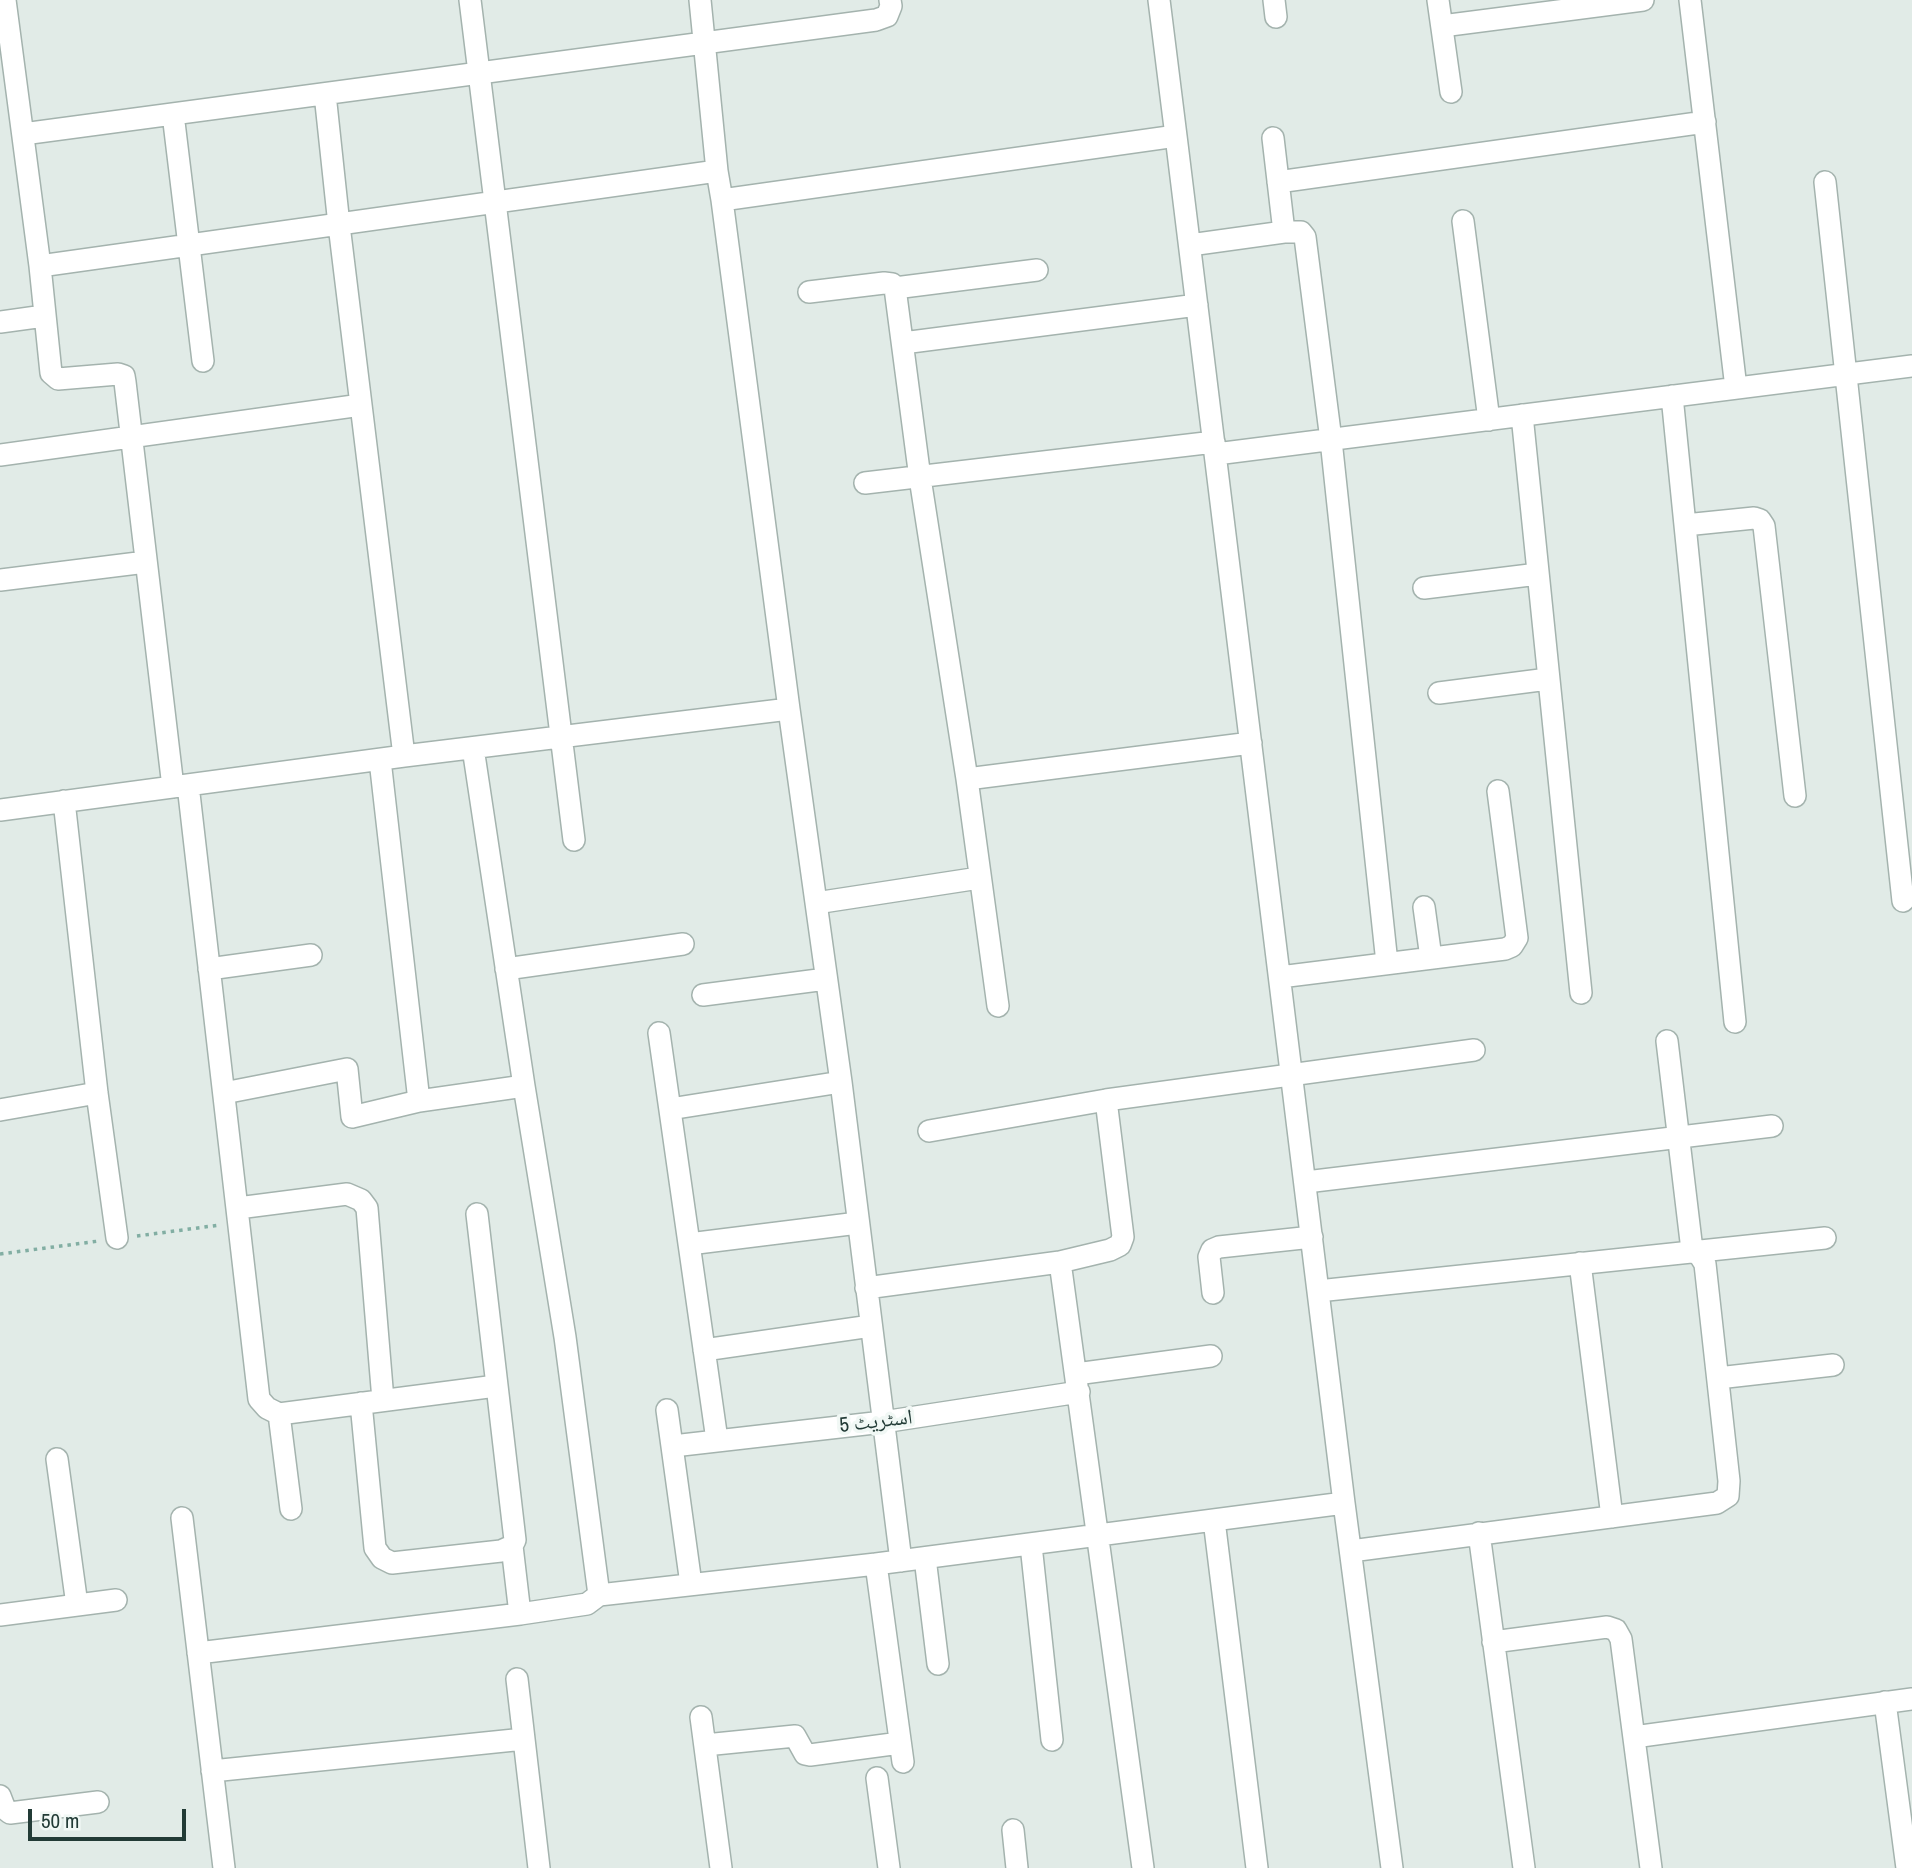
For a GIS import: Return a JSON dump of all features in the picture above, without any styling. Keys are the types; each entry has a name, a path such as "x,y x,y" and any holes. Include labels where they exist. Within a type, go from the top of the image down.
{"street":[{"path":"5,0 40,266 51,373 58,379 118,374 124,376 146,562 209,969 259,1399 267,1408 279,1414 496,1386"},
{"path":"470,0 574,840"},
{"path":"700,0 717,171 841,1082 901,1561"},
{"path":"23,134 876,19 887,16 890,0"},
{"path":"1159,0 1344,1503 1392,1868"},
{"path":"1438,0 1451,92"},
{"path":"1442,26 1643,0"},
{"path":"1690,0 1736,388"},
{"path":"325,94 404,756"},
{"path":"173,114 203,361"},
{"path":"1278,182 1705,122"},
{"path":"722,200 1176,136"},
{"path":"1273,138 1284,232"},
{"path":"40,266 717,171"},
{"path":"1825,182 1903,901"},
{"path":"1463,220 1489,419"},
{"path":"1189,245 1284,232 1301,232 1305,237 1331,440 1387,963"},
{"path":"895,288 1037,270"},
{"path":"809,292 884,283 892,284 895,288 920,478 967,779 998,1006"},
{"path":"903,343 1197,305"},
{"path":"0,322 44,316"},
{"path":"865,483 1215,448 1331,440 1912,366"},
{"path":"1672,396 1735,1022"},
{"path":"0,455 361,405"},
{"path":"1522,415 1581,993"},
{"path":"1685,526 1754,518 1760,520 1764,526 1795,796"},
{"path":"0,580 146,562"},
{"path":"1424,588 1538,574"},
{"path":"1439,693 1548,679"},
{"path":"0,810 404,756 789,709"},
{"path":"967,779 1251,744"},
{"path":"473,748 565,1337 599,1595"},
{"path":"380,760 419,1101"},
{"path":"1280,977 1512,946 1517,938 1498,791"},
{"path":"64,801 97,1093 117,1238"},
{"path":"816,903 979,878"},
{"path":"1424,907 1431,958"},
{"path":"506,969 683,944"},
{"path":"209,969 311,955"},
{"path":"703,995 827,979"},
{"path":"659,1033 717,1440"},
{"path":"1350,1551 1717,1503 1728,1496 1729,1481 1704,1264 1700,1256 1692,1250 1667,1041"},
{"path":"929,1131 1106,1100 1474,1050"},
{"path":"224,1093 347,1069 352,1117 419,1101 524,1086"},
{"path":"670,1109 841,1082"},
{"path":"0,1110 97,1093"},
{"path":"866,1288 1060,1262 1120,1245 1123,1237 1106,1100"},
{"path":"1306,1182 1772,1126"},
{"path":"238,1208 347,1194 361,1199 367,1208 383,1400"},
{"path":"477,1214 515,1540 512,1546 520,1615"},
{"path":"689,1244 858,1223"},
{"path":"1213,1293 1209,1257 1212,1250 1312,1237"},
{"path":"1318,1291 1825,1238"},
{"path":"1060,1262 1143,1868"},
{"path":"1580,1264 1612,1517"},
{"path":"704,1350 871,1326"},
{"name":"اسٹریٹ 5","path":"673,1446 883,1422 1210,1356"},
{"path":"1717,1378 1833,1365"},
{"path":"361,1403 375,1548 382,1559 392,1563 501,1551 512,1546"},
{"path":"667,1410 691,1584"},
{"path":"279,1414 291,1509"},
{"path":"57,1459 76,1605"},
{"path":"198,1653 520,1615 587,1604 599,1595 1031,1545 1344,1503"},
{"path":"182,1518 224,1868"},
{"path":"1214,1520 1257,1868"},
{"path":"1479,1534 1524,1868"},
{"path":"1031,1545 1052,1740"},
{"path":"925,1558 938,1664"},
{"path":"705,1745 795,1737 804,1754 810,1755 901,1753 876,1564"},
{"path":"0,1615 116,1600"},
{"path":"1493,1642 1607,1628 1616,1630 1621,1639 1651,1868"},
{"path":"517,1679 539,1868"},
{"path":"1634,1737 1912,1699"},
{"path":"1885,1702 1907,1868"},
{"path":"701,1717 721,1868"},
{"path":"212,1771 524,1740"},
{"path":"877,1778 889,1868"},
{"path":"0,1796 5,1809 10,1813 98,1802"},
{"path":"1013,1830 1017,1868"}]}
